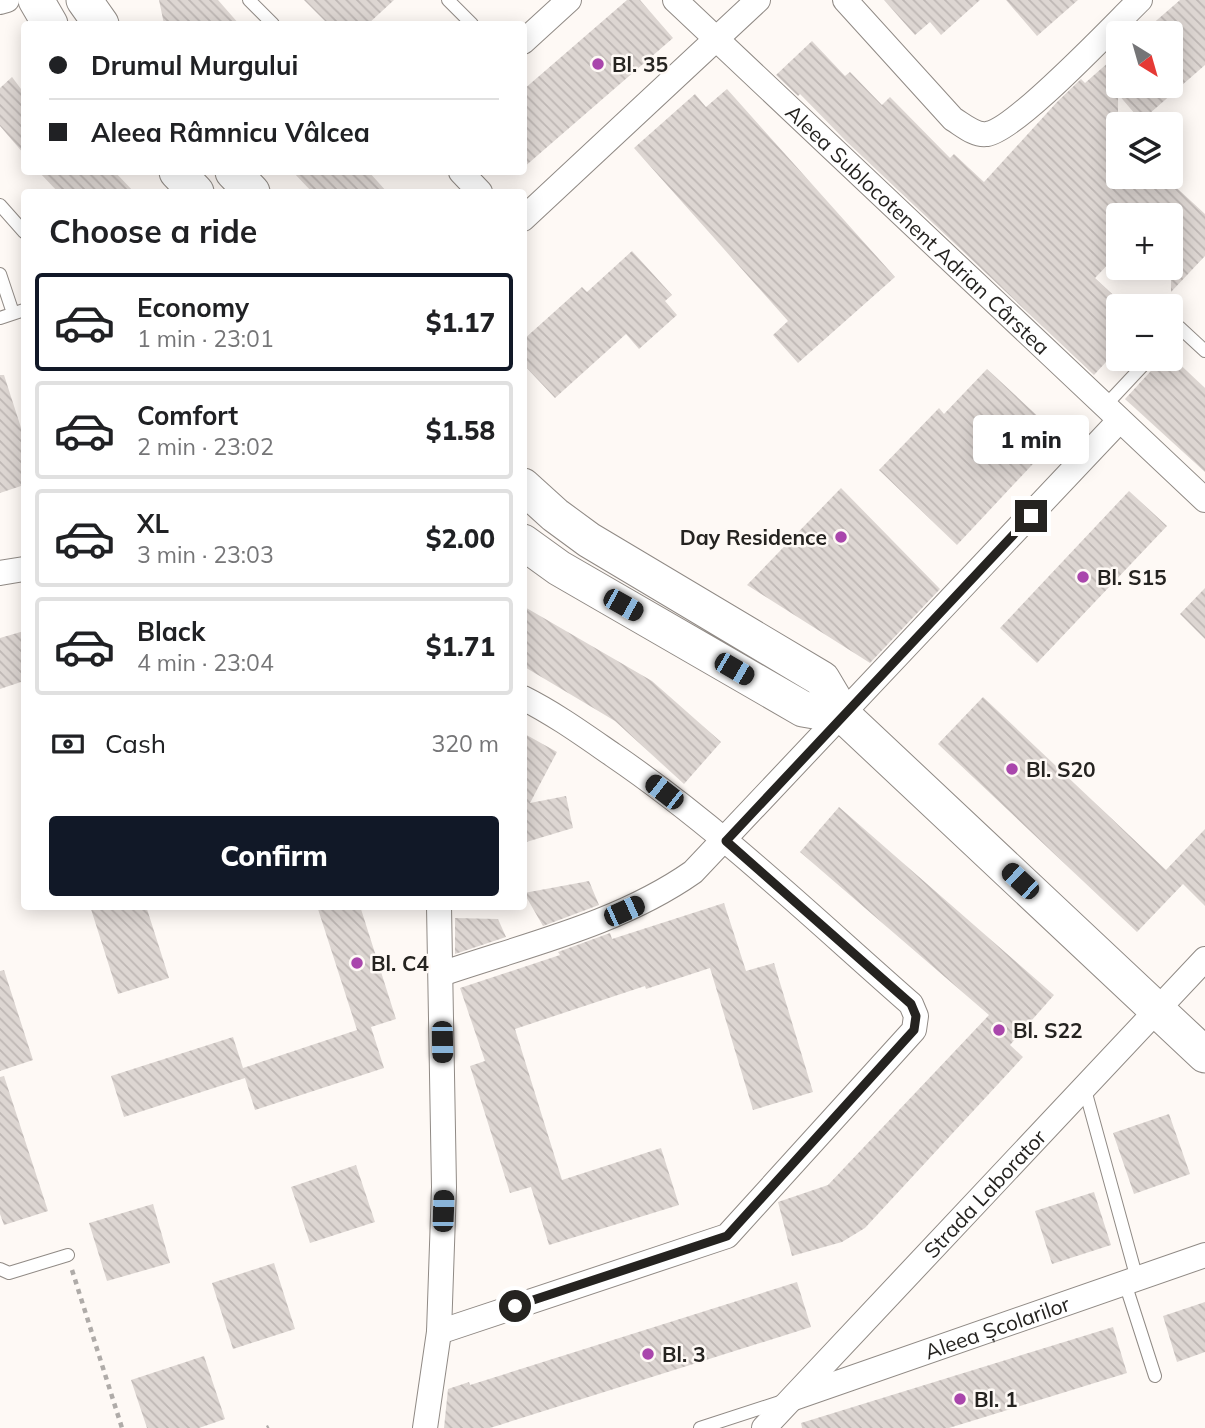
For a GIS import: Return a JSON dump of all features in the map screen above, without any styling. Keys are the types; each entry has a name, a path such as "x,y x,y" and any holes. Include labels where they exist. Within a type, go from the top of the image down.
{"street":[{"path":"0,2 7,0"},
{"path":"36,0 48,21"},
{"path":"83,0 99,21"},
{"path":"527,38 569,0"},
{"name":"Aleea Sublocotenent Adrian Cârstea","path":"675,0 1205,500"},
{"path":"527,215 758,0"},
{"path":"845,0 953,119 972,131 986,134 1002,128 1041,97 1140,0"},
{"path":"180,175 193,189"},
{"path":"236,175 249,189"},
{"path":"464,175 477,189"},
{"path":"441,974 624,911 661,894 693,872 726,841 844,716 1111,414"},
{"path":"527,494 589,540 822,679 844,716 1205,1055"},
{"path":"527,545 559,568 803,709 844,716"},
{"path":"0,573 21,570"},
{"path":"439,1332 727,1236 914,1030 916,1016 911,1004 726,841 644,776 548,710 527,700"},
{"path":"425,1428 439,1332 444,1187 439,910"},
{"name":"Strada Laborator","path":"764,1428 1205,959"},
{"name":"Aleea Școlarilor","path":"790,1399 1205,1255"}],"lane":[{"path":"250,0 270,21"},
{"path":"448,0 469,21"},
{"path":"0,205 21,229"},
{"path":"0,274 19,312 0,318"},
{"path":"1183,331 1205,351"},
{"path":"1111,414 1141,371"},
{"path":"1084,1086 1155,1376"},
{"path":"0,1269 9,1273 68,1255"},
{"path":"700,1428 790,1399"}],"path":[{"path":"68,1255 122,1428"}],"building":[{"path":"159,0 218,0 236,21 163,21"},
{"path":"304,0 394,0 371,21 325,21"},
{"name":"Bl. 35","path":"627,0 640,0 673,38 527,165 527,87"},
{"path":"884,0 980,0 941,35 930,22 915,35"},
{"path":"1006,0 1078,0 1037,36"},
{"path":"1180,0 1205,0 1205,65 1183,84 1183,21 1156,21"},
{"path":"812,41 845,76 850,72 882,105 890,97 950,158 954,154 984,182 1057,102 1081,79 1085,83 1106,65 1106,98 1118,98 1118,112 1106,112 1106,189 1178,189 1205,214 1205,256 1183,279 1183,203 1106,203 1106,267 1095,278 1112,294 1106,294 1106,362 1094,375 846,141 800,94 798,96 776,75"},
{"path":"12,77 21,89 21,150 0,126 0,88"},
{"path":"727,89 895,277 798,363 773,335 788,321 634,148 695,94 706,107"},
{"path":"1121,98 1167,98 1151,112 1133,112"},
{"path":"42,175 118,175 131,189 55,189"},
{"path":"296,175 372,175 384,189 309,189"},
{"path":"632,251 672,295 665,301 677,315 639,349 626,334 555,398 527,368 527,336 582,287 587,292"},
{"path":"1171,280 1182,280 1171,292"},
{"path":"1183,367 1205,388 1205,472 1125,399 1151,371 1183,371"},
{"path":"987,369 1059,436 957,545 879,470 939,408 944,414"},
{"path":"0,375 4,375 21,428 21,486 0,493"},
{"name":"Day Residence","path":"841,488 940,589 870,663 747,585"},
{"name":"Bl. S15","path":"1129,491 1167,526 1037,663 1000,628"},
{"path":"1205,588 1205,639 1180,614"},
{"path":"527,608 652,681 721,742 684,784 615,721 527,668"},
{"path":"21,632 21,682 0,689 0,638"},
{"path":"983,697 1166,870 1205,829 1205,906 1183,884 1137,932 938,744"},
{"path":"527,735 557,752 530,803 566,796 573,828 527,842"},
{"path":"839,807 1054,995 1010,1045 1023,1057 865,1228 842,1242 792,1256 778,1202 828,1185 989,1015 800,852"},
{"path":"589,881 599,905 543,926 527,898 527,892"},
{"path":"724,903 746,971 774,963 813,1092 753,1110 710,968 646,989 645,986 515,1029 562,1180 661,1148 679,1205 549,1245 531,1187 510,1193 470,1066 485,1061 460,988 560,955 558,952 610,933 612,939"},
{"path":"91,910 147,910 169,978 118,994"},
{"name":"Bl. C4","path":"318,910 361,910 396,1019 371,1027 384,1068 255,1110 245,1078 124,1117 111,1076 233,1037 243,1068 357,1030"},
{"path":"455,918 498,919 506,937 455,954"},
{"path":"4,970 33,1060 0,1071 0,971"},
{"path":"4,1076 48,1211 4,1225 0,1214 0,1077"},
{"path":"1169,1114 1190,1174 1134,1194 1113,1133"},
{"path":"356,1165 375,1222 310,1243 291,1187"},
{"path":"1094,1192 1111,1245 1052,1264 1035,1211"},
{"path":"153,1204 170,1263 107,1281 89,1223"},
{"path":"274,1263 295,1329 233,1349 212,1283"},
{"name":"Bl. 3","path":"797,1282 811,1327 490,1428 444,1428 448,1389 469,1382 470,1385"},
{"path":"1205,1302 1205,1352 1177,1362 1163,1316"},
{"name":"Bl. 1","path":"1113,1327 1127,1373 949,1428 802,1428 801,1423"},
{"path":"204,1356 225,1419 199,1428 147,1428 131,1380"}],"place":[{"name":"Bl. 35","path":"598,64"},
{"name":"Day Residence","path":"841,537"},
{"name":"Bl. S15","path":"1083,577"},
{"name":"Bl. S20","path":"1012,769"},
{"name":"Bl. C4","path":"357,963"},
{"name":"Bl. S22","path":"999,1030"},
{"name":"Bl. 3","path":"648,1354"},
{"name":"Bl. 1","path":"960,1399"}],"route":[{"path":"515,1306 727,1236 914,1030 916,1016 911,1004 726,841 1031,516"}]}
